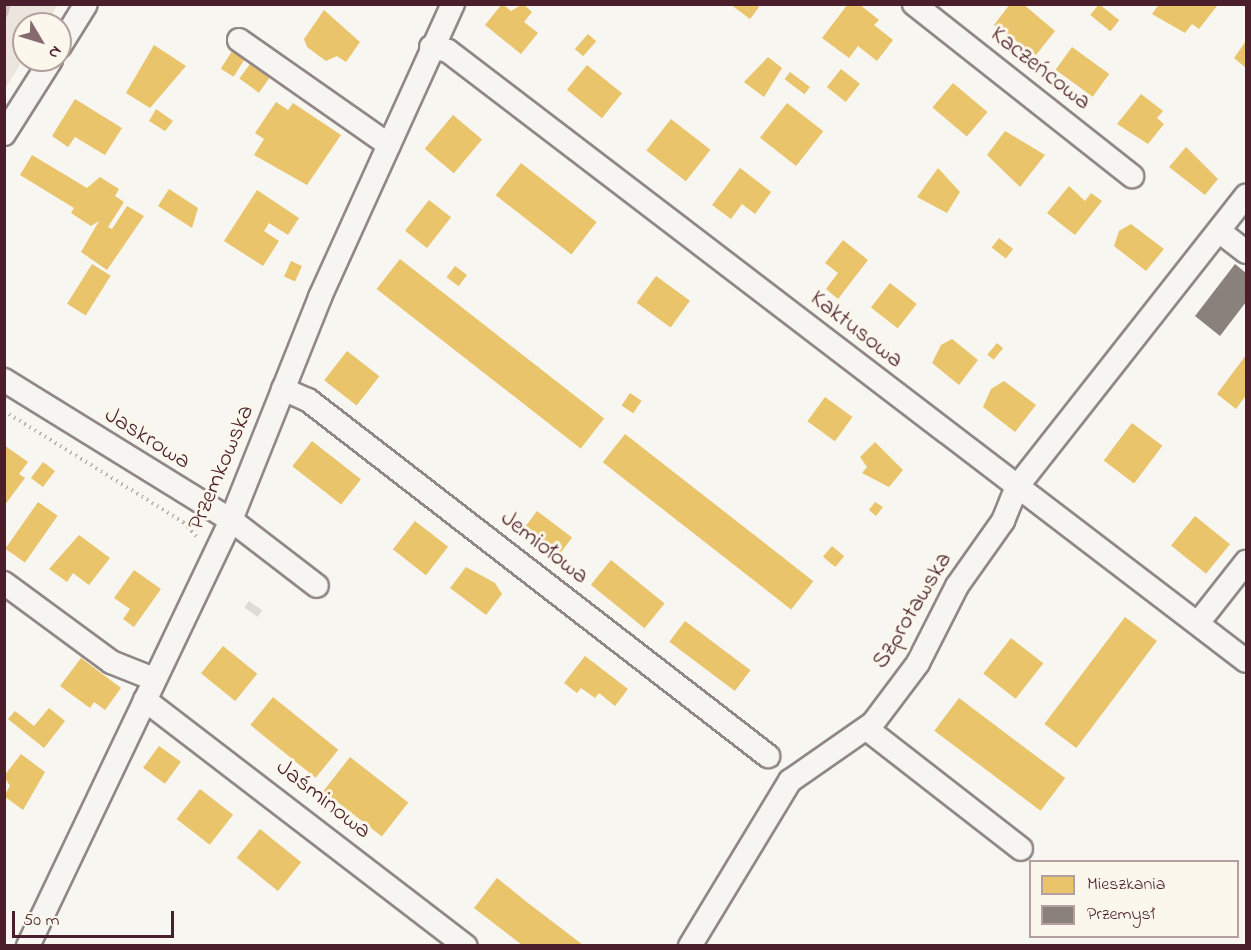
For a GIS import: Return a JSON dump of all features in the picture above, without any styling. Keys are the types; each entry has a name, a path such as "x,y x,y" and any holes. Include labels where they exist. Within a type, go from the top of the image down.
{"street":[{"path":"72,27 86,4"},
{"name":"Przemkowska","path":"28,945 231,520 283,389 327,299 389,145 431,47 453,4"},
{"name":"Kaczeńcowa","path":"914,4 1132,176"},
{"path":"239,40 389,145"},
{"name":"Kaktusowa","path":"431,47 458,58 1016,488 1246,661"},
{"path":"4,134 43,72"},
{"name":"Szprotawska","path":"690,945 790,781 867,729 918,663 957,586 1003,520 1016,488 1246,196"},
{"path":"1219,231 1246,252"},
{"name":"Jaskrowa","path":"4,380 231,520 317,586"},
{"name":"Jemiołowa","path":"283,389 308,400 768,756"},
{"path":"1198,623 1246,561"},
{"path":"4,583 111,662 154,679"},
{"name":"Jaśminowa","path":"145,700 466,945"},
{"path":"867,729 1021,849"}],"path":[{"path":"4,411 191,528 199,555 211,561"}],"shaded area":[{"path":"5,4 58,5 53,12 12,12 12,72 15,72 5,89"}],"building: Mieszkania":[{"path":"502,4 511,11 523,4 532,12 524,22 538,33 521,54 485,25"},
{"path":"730,4 756,4 759,7 750,19"},
{"path":"848,4 859,4 879,20 874,25 893,40 877,61 858,46 849,58 822,38"},
{"path":"1010,4 1023,4 1055,31 1036,55 994,25"},
{"path":"1099,4 1119,20 1110,31 1090,15"},
{"path":"1159,4 1214,4 1217,6 1199,29 1192,24 1185,33 1152,14"},
{"path":"324,10 360,42 346,62 337,56 326,61 307,47 304,39"},
{"path":"588,34 596,41 583,56 575,49"},
{"path":"1246,41 1246,68 1234,58"},
{"path":"154,45 186,66 150,108 126,93"},
{"path":"1072,47 1109,74 1093,97 1056,70"},
{"path":"232,51 245,59 234,77 221,69"},
{"path":"768,57 782,68 764,97 744,82"},
{"path":"250,64 269,78 259,93 239,79"},
{"path":"587,65 622,93 602,118 567,90"},
{"path":"841,69 860,84 846,102 827,87"},
{"path":"790,72 810,87 805,94 785,79"},
{"path":"953,83 987,112 967,136 932,108"},
{"path":"1141,94 1163,111 1157,118 1164,124 1148,144 1117,124"},
{"path":"75,99 122,128 105,155 75,137 68,147 52,136"},
{"path":"276,102 288,110 293,103 341,135 307,185 254,155 264,139 255,133"},
{"path":"787,103 823,131 796,166 760,138"},
{"path":"156,109 173,121 165,131 149,121"},
{"path":"453,115 482,139 454,173 425,149"},
{"path":"671,119 710,150 686,181 646,151"},
{"path":"1005,131 1045,155 1020,187 987,155"},
{"path":"1186,147 1218,179 1205,195 1169,167"},
{"path":"32,155 87,188 100,177 119,189 115,196 124,202 108,227 112,229 127,206 144,216 107,270 81,252 99,221 91,226 71,213 74,208 20,175"},
{"path":"521,163 597,222 571,254 496,195"},
{"path":"740,168 771,192 755,214 742,204 731,219 712,205"},
{"path":"938,168 960,192 947,213 917,197"},
{"path":"1069,186 1085,201 1091,193 1102,201 1075,235 1047,213"},
{"path":"169,189 198,208 192,228 158,206"},
{"path":"257,190 299,218 288,235 269,223 264,231 279,241 263,266 224,241"},
{"path":"429,200 451,217 427,248 405,231"},
{"path":"1131,224 1164,249 1146,271 1114,246 1119,231"},
{"path":"999,238 1013,249 1006,259 992,247"},
{"path":"843,240 868,260 838,299 826,289 838,273 825,263"},
{"path":"400,259 604,418 581,448 377,289"},
{"path":"291,261 302,266 295,281 284,277"},
{"path":"92,264 111,276 86,316 67,304"},
{"path":"455,266 467,275 459,286 447,277"},
{"path":"656,276 690,301 671,327 637,303"},
{"path":"890,283 917,304 898,328 871,307"},
{"path":"952,339 978,360 959,385 932,363 941,345"},
{"path":"997,343 1003,348 993,360 987,354"},
{"path":"347,351 379,376 357,405 324,380"},
{"path":"1246,355 1246,395 1236,409 1217,394"},
{"path":"1004,381 1036,405 1015,432 983,407 991,389"},
{"path":"630,393 642,401 633,413 622,405"},
{"path":"825,397 853,417 835,441 807,421"},
{"path":"1132,423 1162,446 1134,483 1104,461"},
{"path":"625,434 813,581 791,610 603,462"},
{"path":"312,441 361,479 341,504 292,466"},
{"path":"875,442 903,470 889,487 862,473 867,467 860,457"},
{"path":"4,445 28,462 19,474 25,478 4,506"},
{"path":"43,462 55,471 43,487 31,478"},
{"path":"38,502 58,516 25,562 5,549"},
{"path":"875,502 883,507 876,516 869,510"},
{"path":"537,511 572,537 558,557 523,530"},
{"path":"1195,516 1230,544 1206,574 1171,546"},
{"path":"415,521 448,547 426,575 393,549"},
{"path":"79,535 110,558 89,585 73,573 67,582 49,569"},
{"path":"832,546 844,556 835,567 823,557"},
{"path":"611,560 665,603 644,628 591,585"},
{"path":"466,567 495,583 502,594 486,615 450,588"},
{"path":"134,570 161,589 134,627 123,619 130,609 114,598"},
{"path":"1125,617 1157,641 1076,748 1044,724"},
{"path":"685,621 750,670 735,691 669,642"},
{"path":"1011,638 1043,663 1016,699 983,673"},
{"path":"223,646 257,674 235,701 201,673"},
{"path":"585,656 628,689 615,706 599,693 595,698 581,688 577,693 564,683"},
{"path":"81,658 121,688 105,710 94,702 90,708 60,686"},
{"path":"273,697 338,750 316,778 250,725"},
{"path":"959,698 1065,778 1041,811 934,731"},
{"path":"49,708 65,721 44,748 8,719 15,711 34,726"},
{"path":"159,746 181,762 165,784 143,768"},
{"path":"21,754 45,772 23,810 4,796 10,786 4,776"},
{"path":"350,757 408,803 382,836 324,791"},
{"path":"200,789 233,815 210,845 177,819"},
{"path":"260,829 301,862 278,891 237,858"},
{"path":"497,878 583,945 522,945 474,908"}],"building: Przemysł":[{"path":"1235,264 1246,273 1246,302 1220,336 1195,316"}],"building: Inne":[{"path":"249,601 262,610 258,617 244,608"}],"waterway":[{"path":"4,13 7,4"}]}
